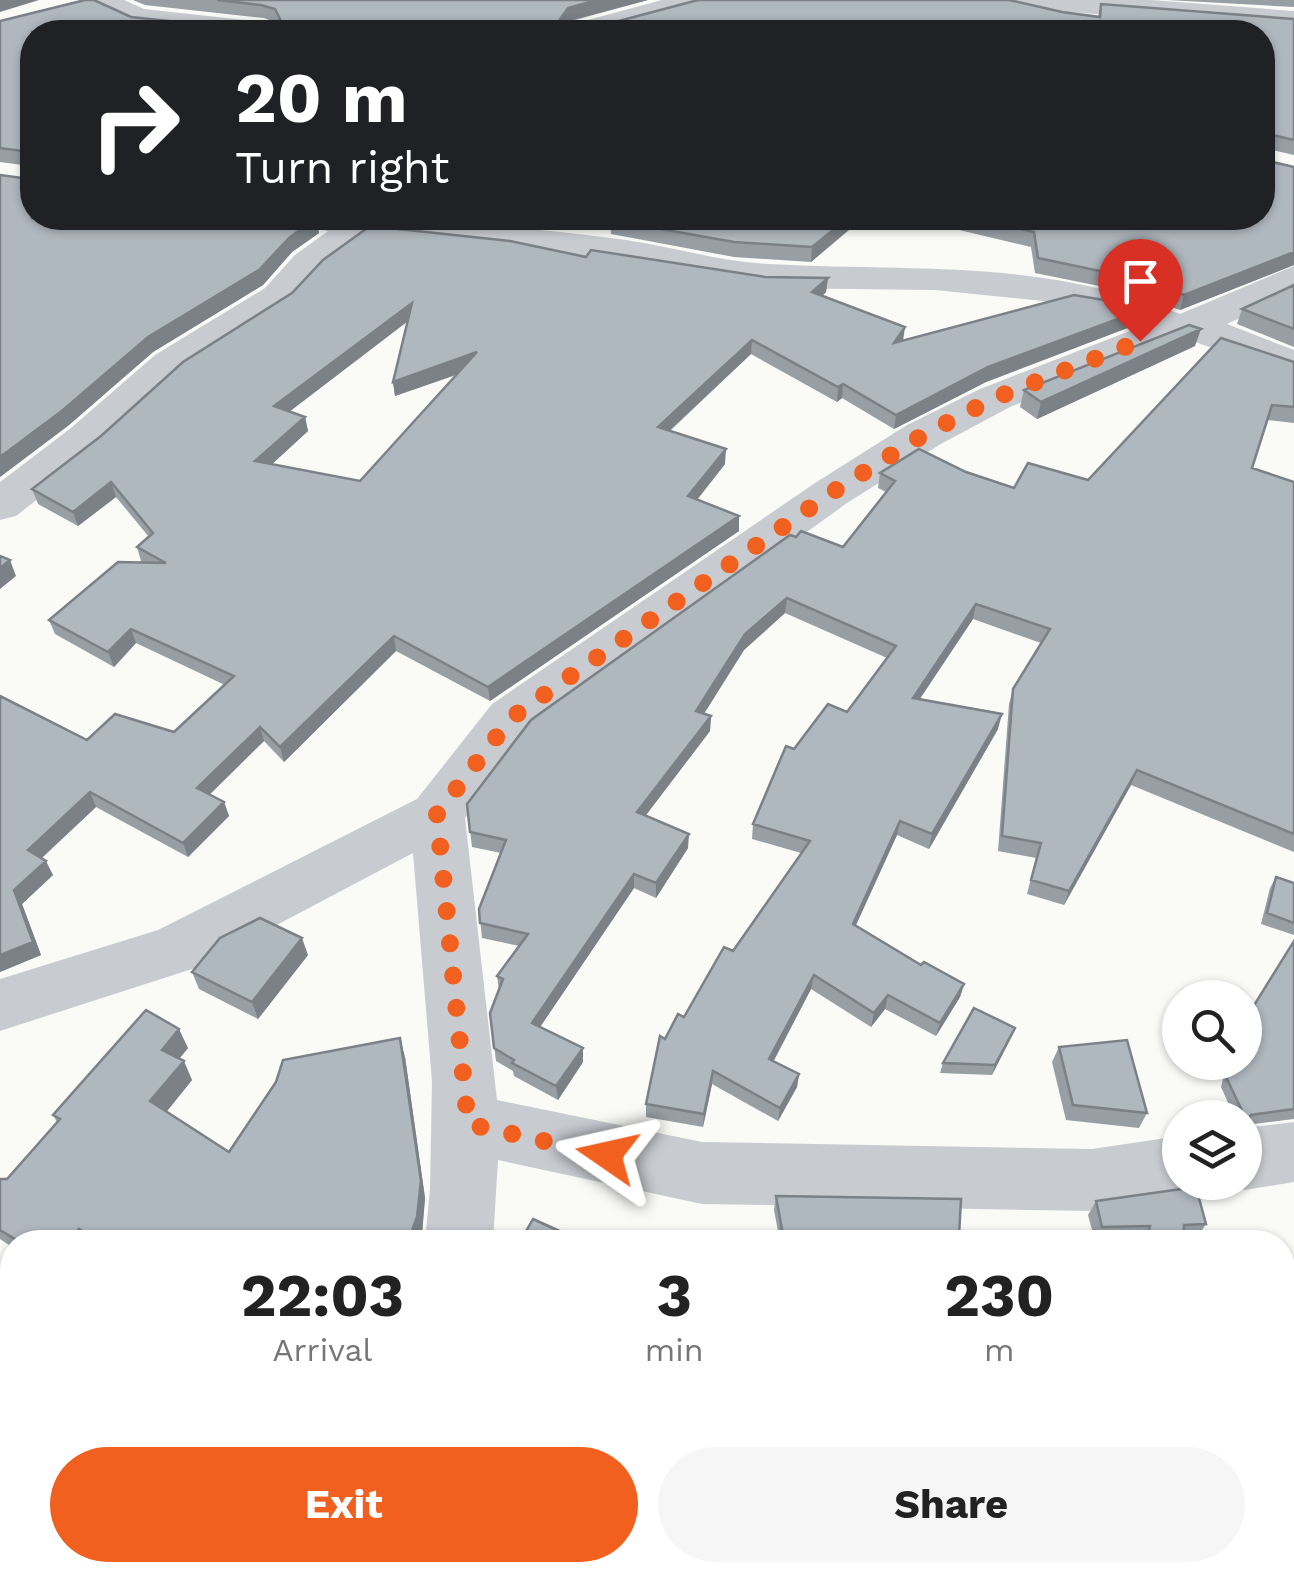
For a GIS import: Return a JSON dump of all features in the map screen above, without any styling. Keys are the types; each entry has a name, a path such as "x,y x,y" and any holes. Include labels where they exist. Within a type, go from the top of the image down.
{"street":[{"path":"104,0 121,12 158,20"},
{"path":"617,20 698,0"},
{"path":"1029,0 1124,20"},
{"path":"1072,10 1294,20"},
{"path":"0,505 88,438 170,364 278,296 309,263 354,230"},
{"path":"427,230 627,252 766,276 934,278 1044,290 1110,301 1294,364"},
{"path":"0,1005 174,950 437,814 511,718 831,493 923,435 995,398 1184,326 1294,278"},
{"path":"437,814 468,1124 461,1230"},
{"path":"468,1124 702,1173 1092,1180 1162,1170"},
{"path":"1262,1156 1294,1152"}],"building":[{"path":"85,0 94,0 131,17 159,20 20,20 20,151 0,148 0,21"},
{"path":"217,0 597,0 568,8 560,19 279,20 275,9"},
{"path":"698,0 1009,0 1100,17 1101,4 1294,19 1294,140 1275,136 1275,20 623,20"},
{"path":"1275,163 1294,167 1294,252 1184,295 1133,278 1038,258 1034,232 1025,230 1275,230"},
{"path":"0,175 20,178 20,230 300,230 259,270 148,337 63,410 0,457"},
{"path":"364,230 407,230 510,241 586,257 591,250 765,277 828,278 812,292 905,327 894,343 1074,295 1104,300 1134,313 988,367 896,415 843,384 838,387 752,340 658,427 726,449 688,496 739,516 488,687 394,636 280,747 260,727 197,788 224,802 183,843 90,792 28,850 46,861 14,890 33,942 0,955 0,696 87,740 115,714 174,732 234,676 131,629 108,652 49,620 118,562 166,563 137,547 153,533 111,482 73,512 32,489 101,436 183,362 292,293 323,260","holes":["412,303 393,382 477,352 360,481 255,461 305,417 274,406"]},
{"path":"666,230 833,230 812,247 734,242"},
{"path":"1294,285 1294,329 1242,309"},
{"path":"1189,325 1201,329 1041,402 1024,390"},
{"path":"1221,338 1294,362 1294,407 1272,405 1252,468 1294,482 1294,834 1137,770 1069,891 1031,880 1041,843 1002,836 1013,689 1050,629 976,604 913,698 1002,714 932,834 900,821 853,924 921,965 924,962 964,984 940,1023 888,995 874,1013 814,975 769,1059 799,1074 780,1108 713,1071 704,1114 646,1104 660,1036 665,1039 678,1014 684,1017 724,947 733,951 810,841 753,824 786,746 794,749 828,704 847,712 896,646 787,598 745,634 696,711 711,716 637,812 689,834 656,883 634,874 532,1023 583,1048 556,1086 512,1063 514,1060 494,1048 490,1013 503,979 497,976 528,934 480,923 479,909 506,840 470,832 467,804 531,720 790,535 796,537 801,531 843,547 895,481 880,473 919,449 966,472 1014,488 1028,463 1088,480"},
{"path":"1276,877 1294,883 1294,923 1267,913"},
{"path":"260,918 302,938 252,1002 192,972 220,938"},
{"path":"1294,941 1294,1109 1262,1113 1262,1100 1237,1100 1227,1080 1262,1080 1262,993"},
{"path":"974,1008 1015,1028 995,1065 943,1063"},
{"path":"146,1010 179,1029 162,1050 184,1061 150,1101 229,1152 276,1082 283,1060 400,1038 421,1181 417,1217 412,1230 0,1230 0,1179 7,1179 60,1119 53,1115"},
{"path":"1127,1040 1147,1113 1073,1105 1059,1047"},
{"path":"1162,1192 1162,1200 1200,1200 1206,1224 1184,1225 1184,1230 1102,1227 1096,1201"},
{"path":"776,1196 961,1199 959,1230 782,1230"},
{"path":"533,1219 557,1230 527,1230"}],"route":[{"path":"607,1155 468,1124 437,814 511,718 831,493 923,435 995,398 1140,341"}]}
